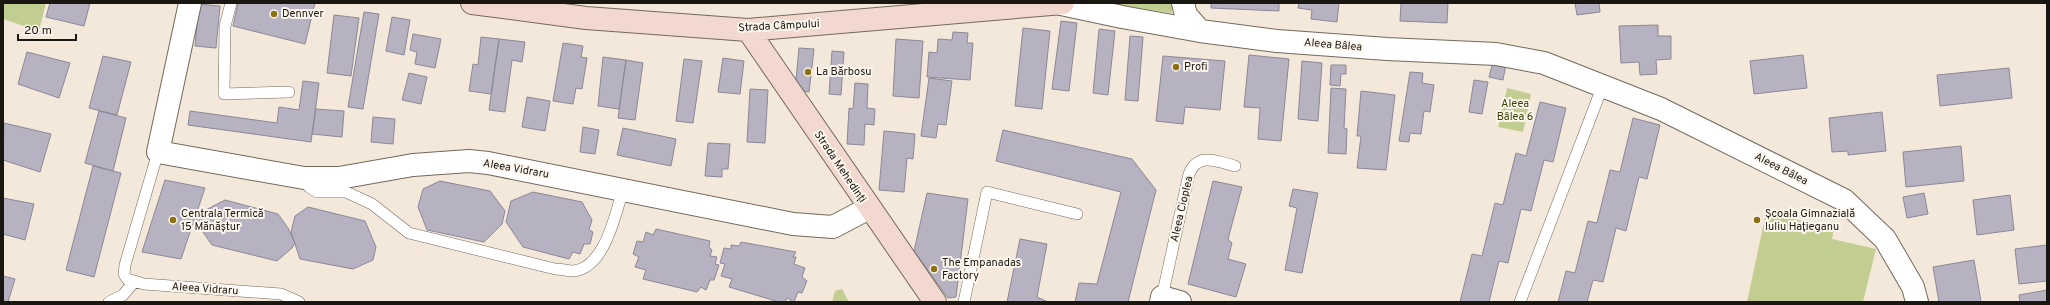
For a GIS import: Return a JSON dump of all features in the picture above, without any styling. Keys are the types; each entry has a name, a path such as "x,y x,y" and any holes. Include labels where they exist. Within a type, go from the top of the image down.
{"street":[{"path":"158,152 190,3"},
{"name":"Strada Câmpului","path":"472,3 586,18 748,30 1062,3"},
{"name":"Aleea Bâlea","path":"1062,3 1122,18 1200,31 1277,41 1387,49 1496,54 1544,64 1603,85 1668,112 1844,200 1885,239 1913,287 1917,302"},
{"path":"1183,3 1186,15 1200,31"},
{"name":"Strada Mehedinți","path":"748,30 935,302"},
{"name":"Aleea Vidraru","path":"158,152 304,178 339,178 413,165 469,161 488,163 793,224 833,227 869,208"}],"lane":[{"path":"231,3 225,26 224,94 289,92"},
{"path":"1520,302 1603,85"},
{"path":"109,302 123,295 134,282 127,279 124,274 125,265 158,152"},
{"name":"Aleea Cioplea","path":"1167,300 1189,174 1192,166 1199,161 1210,160 1235,166"},
{"path":"304,178 308,187 317,192 346,192 372,204 409,233 555,269 574,271 591,264 603,249 623,190"},
{"path":"964,302 987,192 1077,214"},
{"name":"Aleea Vidraru","path":"134,282 281,294 300,302"}],"green space":[{"path":"4,3 46,3 39,31 3,19"},
{"path":"1105,3 1172,3 1172,13"},
{"name":"Aleea Bâlea 6","path":"1507,88 1531,94 1523,132 1498,127"},
{"path":"1766,213 1834,228 1832,239 1876,249 1863,302 1747,302"},
{"path":"842,289 849,302 832,302 835,291"}],"building":[{"path":"50,3 90,3 84,26 46,17"},
{"name":"Dennver","path":"238,3 315,3 305,44 233,26"},
{"path":"1211,3 1279,3 1279,11 1211,8"},
{"path":"1299,3 1339,3 1337,22 1311,19 1312,10 1298,8"},
{"path":"1401,3 1448,3 1447,23 1400,21"},
{"path":"1575,3 1599,3 1600,12 1577,15"},
{"path":"199,4 220,6 216,48 195,46"},
{"path":"364,12 379,14 363,109 348,107"},
{"path":"334,15 359,18 351,76 327,73"},
{"path":"392,17 410,20 404,55 386,51"},
{"path":"1061,21 1077,23 1069,91 1052,89"},
{"path":"1658,25 1658,36 1671,36 1671,59 1656,60 1657,74 1640,75 1639,62 1621,63 1619,26"},
{"path":"1023,28 1050,31 1042,109 1015,106"},
{"path":"1099,29 1115,31 1108,95 1093,93"},
{"path":"953,32 968,33 967,43 973,43 970,80 927,77 929,52 937,53 938,39 952,40"},
{"path":"413,34 441,39 435,68 415,64 417,52 410,50"},
{"path":"1130,36 1143,37 1138,101 1125,100"},
{"path":"481,37 499,39 491,94 469,91 473,64 478,65"},
{"path":"499,39 525,42 522,62 512,60 505,112 489,110"},
{"path":"896,39 923,41 919,98 893,96"},
{"path":"563,43 583,46 581,57 587,58 582,89 576,88 573,104 553,101"},
{"path":"799,48 814,49 809,92 795,90"},
{"path":"832,51 844,52 841,95 829,94"},
{"path":"27,52 70,63 59,98 18,84"},
{"path":"1249,55 1289,59 1281,141 1258,139 1260,108 1244,107"},
{"path":"1803,55 1807,88 1754,94 1750,61"},
{"path":"103,56 131,62 117,115 89,108"},
{"path":"1163,56 1225,61 1220,110 1185,107 1183,124 1156,121"},
{"path":"603,57 626,60 619,109 598,106"},
{"path":"723,58 744,61 740,94 718,92"},
{"path":"684,59 702,61 693,123 676,121"},
{"path":"626,60 643,63 635,120 618,118"},
{"path":"1302,61 1322,63 1318,121 1298,119"},
{"path":"1493,62 1506,64 1503,80 1489,77"},
{"path":"1331,65 1346,65 1346,74 1341,74 1340,86 1330,85"},
{"path":"2009,68 2012,98 1940,106 1937,75"},
{"path":"1410,72 1423,73 1422,83 1434,85 1430,112 1424,111 1421,134 1410,133 1409,142 1399,141"},
{"path":"409,73 427,77 421,104 402,100"},
{"path":"929,78 952,81 946,125 938,124 936,138 921,136"},
{"path":"1474,80 1488,82 1482,114 1469,112"},
{"path":"303,81 319,83 311,142 188,125 190,111 277,123 279,107 299,110"},
{"path":"855,83 868,84 867,108 875,109 874,125 865,124 864,145 847,144 849,108 853,109"},
{"path":"1331,88 1346,89 1344,128 1347,129 1346,154 1328,153"},
{"path":"750,89 768,90 765,143 747,142"},
{"path":"1361,91 1395,95 1386,170 1357,168 1361,136 1357,136"},
{"path":"527,97 550,101 545,131 522,127"},
{"path":"1540,102 1566,108 1553,162 1544,160 1531,211 1521,209 1508,263 1499,261 1489,302 1460,302 1472,254 1482,256 1495,203 1503,205 1516,153 1526,156"},
{"path":"316,109 344,111 342,137 312,134"},
{"path":"99,111 126,118 113,171 85,163"},
{"path":"1882,112 1886,151 1848,155 1848,151 1832,152 1829,118"},
{"path":"373,117 395,119 393,144 371,142"},
{"path":"1633,118 1660,125 1647,179 1639,177 1626,231 1616,228 1603,282 1593,280 1587,302 1558,302 1566,271 1575,273 1588,221 1597,223 1610,170 1620,172"},
{"path":"4,123 51,134 40,172 3,160"},
{"path":"583,127 599,130 595,154 580,152"},
{"path":"623,128 676,139 671,166 617,155"},
{"path":"1003,130 1132,159 1156,190 1128,302 1075,302 1079,283 1097,284 1121,192 996,161"},
{"path":"884,131 915,134 913,159 907,158 904,192 879,190"},
{"path":"708,143 730,144 728,169 722,169 722,177 705,176"},
{"path":"1961,146 1964,181 1906,187 1903,152"},
{"path":"93,166 121,173 94,277 66,270"},
{"name":"Centrala Termică 15 Mănăștur","path":"165,180 205,188 181,259 142,252"},
{"path":"440,181 490,191 505,211 502,224 484,242 427,230 418,207 423,189"},
{"path":"1213,181 1242,187 1228,239 1232,243 1228,259 1246,264 1236,297 1188,284"},
{"path":"1293,189 1318,193 1302,273 1285,270 1297,208 1289,206"},
{"path":"533,192 582,202 592,220 589,230 593,232 590,244 584,244 580,254 573,252 569,259 523,247 506,222 511,201"},
{"path":"927,193 968,199 956,297 948,298 914,251"},
{"path":"1924,193 1928,214 1907,218 1903,197"},
{"path":"2010,195 2014,230 1977,235 1973,200"},
{"path":"3,198 34,204 25,240 3,234"},
{"path":"225,200 278,214 288,228 295,243 292,248 277,261 212,245 196,222 198,214"},
{"path":"308,207 365,221 376,247 373,260 353,269 300,259 291,232 295,216"},
{"path":"656,229 710,241 709,247 712,250 710,256 717,257 715,264 719,265 714,280 710,280 706,290 701,287 697,292 643,279 646,270 635,267 639,257 633,254 637,241 643,242 646,232 653,235"},
{"path":"1020,239 1047,244 1037,297 1048,302 1007,302"},
{"path":"741,242 796,252 793,257 796,257 794,264 805,268 802,277 807,281 802,293 798,292 794,302 787,298 785,302 779,302 729,287 732,279 721,276 725,264 720,263 724,248 731,249 731,245 739,246"},
{"path":"2047,245 2047,281 2019,284 2015,249"},
{"path":"1974,260 1981,302 1939,302 1933,267"},
{"path":"3,276 15,279 8,302 3,302"},
{"path":"2047,290 2047,302 2020,302 2019,295"}],"place":[{"name":"Dennver","path":"274,14"},
{"name":"Profi","path":"1176,67"},
{"name":"La Bărbosu","path":"808,72"},
{"name":"Centrala Termică 15 Mănăștur","path":"173,220"},
{"name":"Școala Gimnazială Iuliu Hațieganu","path":"1757,220"},
{"name":"The Empanadas Factory","path":"934,269"}]}
